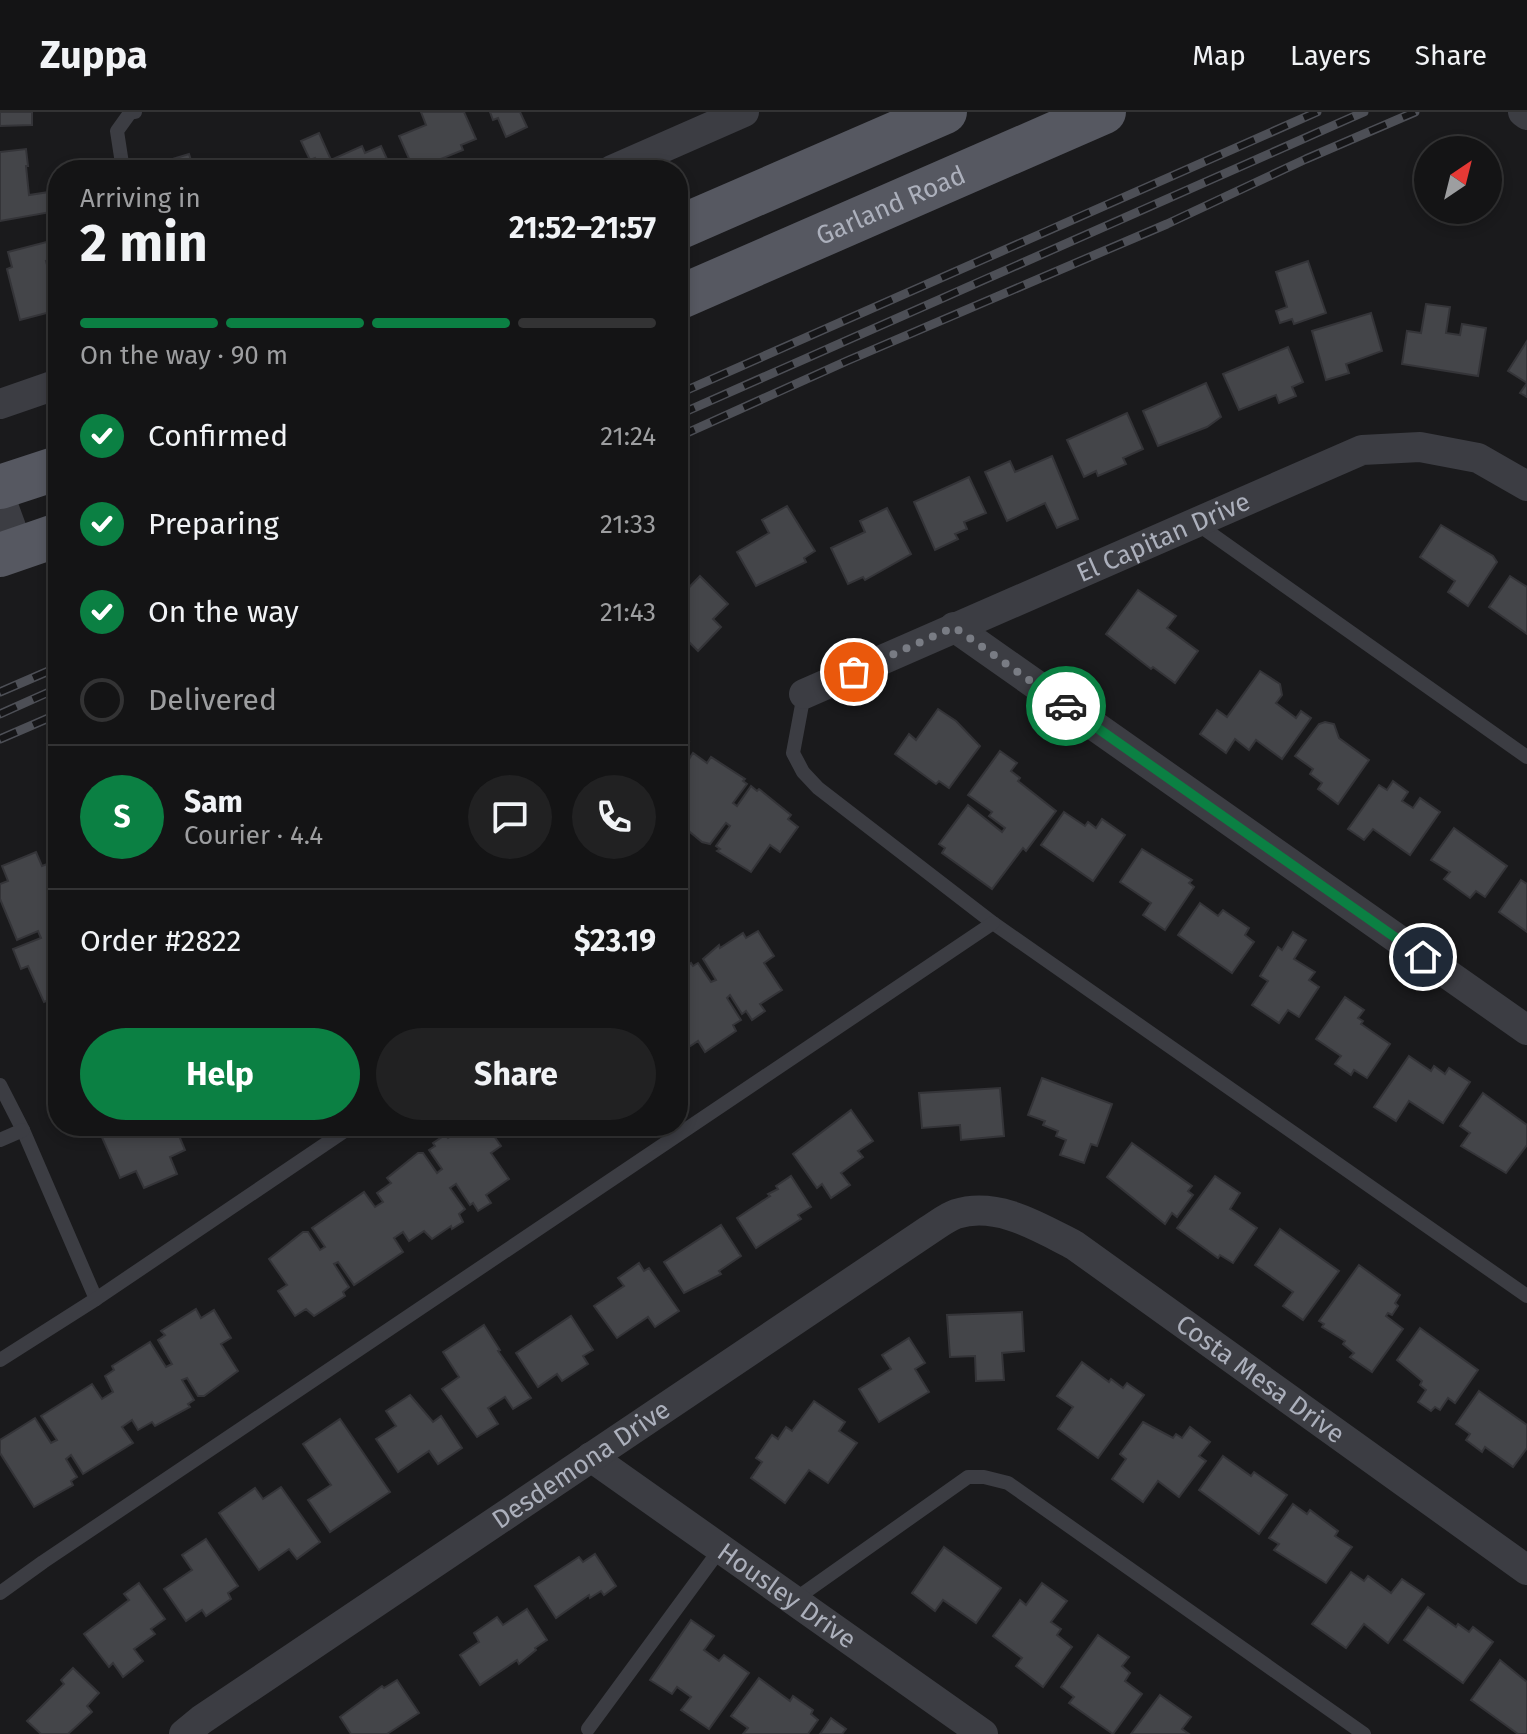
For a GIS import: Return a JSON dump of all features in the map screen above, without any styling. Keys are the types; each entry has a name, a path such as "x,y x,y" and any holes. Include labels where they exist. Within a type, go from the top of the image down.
{"main road":[{"path":"688,224 945,112"},
{"name":"Garland Road","path":"688,294 1104,112"},
{"path":"719,211 744,270"},
{"path":"0,487 48,471"}],"street":[{"path":"635,160 744,112"},
{"path":"0,404 48,387"},
{"name":"El Capitan Drive","path":"804,694 1362,450 1420,447 1478,458 1527,486"},
{"path":"0,497 26,546"},
{"path":"954,627 1527,1030"},
{"name":"Desdemona Drive","path":"201,1729 591,1457 929,1230 955,1214 984,1210"},
{"name":"Costa Mesa Drive","path":"984,1210 1025,1220 1074,1245 1527,1570"},
{"name":"Housley Drive","path":"591,1457 983,1734"}],"lane":[{"path":"121,160 117,131 130,113 135,112"},
{"path":"1196,523 1527,757"},
{"path":"804,694 793,753 803,772 818,788 993,923 1527,1296"},
{"path":"688,1128 993,923"},
{"path":"0,1085 23,1130 96,1299"},
{"path":"0,1140 23,1130"},
{"path":"0,1360 337,1136"},
{"path":"0,1593 676,1136"},
{"path":"794,1600 968,1477 984,1477 1008,1483 1364,1734"},
{"path":"588,1732 721,1548"}],"building":[{"path":"0,112 32,112 32,125 0,126"},
{"path":"421,112 464,112 476,139 461,145 463,150 438,160 410,160 399,136 426,125"},
{"path":"490,112 520,112 527,127 506,137 498,118 493,120"},
{"path":"319,133 331,160 310,160 301,141"},
{"path":"362,146 365,153 381,146 387,160 331,160"},
{"path":"26,149 29,195 48,192 48,213 0,221 0,152"},
{"path":"189,154 191,160 170,160"},
{"path":"48,242 48,313 20,320 7,269 12,267 8,252"},
{"path":"1308,261 1326,313 1294,324 1292,319 1280,323 1276,311 1287,307 1276,272"},
{"path":"1426,304 1450,307 1446,333 1460,335 1462,324 1486,328 1478,376 1402,364 1407,331 1421,333"},
{"path":"1371,313 1382,351 1346,364 1349,373 1326,380 1312,331"},
{"path":"1527,341 1527,383 1508,371"},
{"path":"1288,347 1303,382 1292,387 1296,396 1279,403 1276,395 1239,410 1223,374"},
{"path":"1206,383 1221,417 1207,427 1158,446 1143,411"},
{"path":"1527,383 1527,397 1520,393"},
{"path":"1127,413 1143,449 1123,458 1126,464 1098,476 1096,471 1084,477 1067,440"},
{"path":"1052,456 1078,519 1057,528 1045,503 1007,521 985,472 1010,461 1015,472"},
{"path":"969,477 986,513 964,522 967,529 955,534 958,539 935,550 914,502"},
{"path":"787,506 815,551 804,558 806,562 756,586 737,552 769,533 762,520"},
{"path":"887,508 911,554 865,580 863,577 848,584 831,548 865,532 860,521"},
{"path":"1441,525 1493,556 1497,562 1468,606 1448,592 1455,581 1420,557"},
{"path":"700,576 728,604 713,619 721,627 698,651 688,643 688,589"},
{"path":"1510,576 1527,587 1527,634 1489,607"},
{"path":"1138,590 1176,616 1167,628 1198,651 1175,683 1153,667 1151,669 1106,634"},
{"path":"1260,671 1280,684 1282,695 1276,703 1296,718 1301,711 1311,718 1282,759 1256,740 1249,750 1235,739 1226,753 1200,734 1217,710 1227,717"},
{"path":"938,709 956,721 980,746 949,788 939,781 936,784 895,754 909,734 916,740"},
{"path":"1319,724 1334,724 1339,738 1369,760 1338,804 1318,789 1322,783 1310,774 1313,769 1295,756"},
{"path":"1000,751 1017,763 1011,771 1020,778 1018,781 1056,811 992,889 942,853 945,848 939,844 968,805 1002,832 1005,828 989,816 992,812 968,795"},
{"path":"693,753 707,763 711,757 745,779 743,781 747,784 733,803 737,806 751,786 791,815 788,819 798,827 780,852 770,845 751,872 717,851 720,849 716,846 730,826 726,823 710,844 702,842 688,830 688,760"},
{"path":"1393,781 1408,792 1402,801 1413,808 1420,798 1440,812 1410,855 1373,829 1364,840 1348,829 1379,785 1387,790"},
{"path":"1064,812 1085,826 1088,822 1096,828 1102,819 1125,835 1093,881 1041,845"},
{"path":"1454,828 1507,866 1485,897 1476,891 1470,898 1444,879 1450,872 1431,860"},
{"path":"1142,849 1192,880 1189,883 1194,887 1165,930 1143,915 1151,903 1120,882"},
{"path":"36,852 42,866 48,864 48,1000 44,1002 28,966 21,969 13,949 41,938 38,931 17,940 0,899 0,884 8,881 2,866"},
{"path":"1521,880 1527,884 1527,932 1499,912"},
{"path":"1200,903 1218,916 1223,910 1249,928 1245,935 1254,942 1232,973 1178,935"},
{"path":"758,931 774,956 764,963 782,990 760,1004 765,1011 752,1020 746,1011 742,1014 730,995 727,998 741,1020 733,1025 736,1031 705,1052 698,1041 688,1048 688,966 698,963 711,982 716,980 703,959 719,945 720,948 743,933 746,938"},
{"path":"1293,932 1306,940 1294,959 1315,972 1309,980 1319,987 1299,1017 1288,1010 1279,1023 1252,1005 1268,981 1260,976 1278,947 1282,950"},
{"path":"1345,997 1364,1010 1358,1018 1363,1021 1361,1024 1390,1044 1367,1078 1354,1070 1351,1075 1335,1064 1341,1056 1316,1039"},
{"path":"1409,1056 1431,1071 1434,1066 1445,1074 1449,1068 1470,1082 1443,1123 1409,1101 1396,1121 1374,1107"},
{"path":"1042,1078 1112,1104 1097,1146 1091,1144 1084,1163 1060,1155 1066,1140 1056,1136 1058,1131 1043,1125 1045,1121 1028,1115"},
{"path":"1000,1088 1004,1136 961,1140 960,1125 922,1128 919,1093"},
{"path":"1483,1093 1527,1125 1527,1145 1506,1173 1461,1146 1470,1133 1460,1126"},
{"path":"851,1110 873,1141 858,1151 863,1157 841,1173 850,1185 831,1198 822,1184 817,1188 793,1154"},
{"path":"101,1136 179,1136 185,1150 170,1157 177,1174 144,1188 136,1171 120,1178"},
{"path":"444,1136 494,1136 501,1146 491,1153 509,1179 486,1195 491,1203 478,1211 473,1203 470,1205 456,1184 450,1188 465,1209 459,1214 463,1222 432,1239 424,1231 409,1241 403,1232 394,1238 403,1252 354,1285 338,1262 334,1264 349,1287 343,1292 345,1296 314,1316 306,1309 295,1316 278,1291 287,1285 269,1259 303,1232 308,1232 320,1250 325,1247 312,1228 364,1192 375,1207 383,1202 377,1193 391,1183 387,1178 418,1153 423,1153 437,1173 442,1169 429,1150"},
{"path":"1132,1143 1192,1186 1188,1191 1193,1195 1177,1217 1172,1213 1165,1224 1107,1177"},
{"path":"791,1176 811,1207 798,1215 801,1219 756,1248 737,1218 770,1196 768,1194 778,1189 776,1186"},
{"path":"1215,1176 1240,1193 1230,1209 1257,1228 1233,1263 1220,1255 1218,1258 1177,1228"},
{"path":"721,1225 741,1256 719,1271 721,1274 684,1293 664,1262"},
{"path":"1280,1229 1339,1271 1303,1320 1283,1306 1293,1292 1255,1265"},
{"path":"639,1263 644,1271 649,1268 679,1311 655,1327 648,1317 617,1338 594,1306 624,1286 618,1278"},
{"path":"1359,1265 1400,1295 1392,1315 1388,1313 1386,1316 1403,1329 1372,1372 1350,1357 1354,1353 1343,1344 1345,1341 1322,1327 1324,1324 1319,1321"},
{"path":"196,1309 201,1318 214,1310 231,1338 221,1344 238,1371 204,1396 198,1396 187,1378 182,1380 194,1400 188,1404 190,1407 155,1426 152,1422 138,1430 132,1420 122,1427 133,1443 83,1474 71,1455 66,1459 77,1477 71,1481 73,1485 34,1507 0,1453 0,1440 35,1418 51,1443 57,1440 41,1416 92,1384 102,1399 113,1392 105,1376 114,1370 112,1366 150,1342 166,1367 172,1364 158,1340 165,1335 161,1331"},
{"path":"1022,1312 1024,1351 1002,1353 1004,1380 976,1381 975,1356 950,1357 947,1315"},
{"path":"571,1316 593,1350 583,1356 588,1364 562,1381 557,1374 538,1387 516,1353"},
{"path":"484,1325 531,1398 513,1409 505,1397 488,1408 498,1424 477,1437 442,1389 459,1377 443,1352"},
{"path":"1420,1328 1478,1370 1455,1403 1448,1398 1440,1410 1435,1407 1431,1411 1418,1402 1426,1390 1420,1385 1422,1381 1397,1360"},
{"path":"909,1338 925,1363 915,1369 929,1392 879,1422 859,1389 891,1369 882,1355"},
{"path":"1082,1362 1109,1382 1111,1379 1123,1388 1127,1383 1144,1395 1098,1458 1058,1429 1073,1407 1057,1396"},
{"path":"1479,1391 1527,1425 1527,1448 1513,1467 1485,1447 1482,1452 1466,1440 1470,1434 1456,1424"},
{"path":"410,1395 433,1422 441,1416 462,1448 438,1464 429,1451 398,1472 376,1439 396,1426 386,1411"},
{"path":"814,1401 845,1422 839,1431 857,1443 828,1483 809,1470 785,1503 751,1478 762,1462 756,1458 772,1435 778,1439 786,1427 792,1431"},
{"path":"340,1419 390,1492 330,1532 308,1500 331,1485 303,1444"},
{"path":"1143,1422 1173,1438 1176,1434 1182,1438 1190,1427 1210,1442 1199,1456 1206,1461 1179,1497 1158,1481 1143,1502 1112,1479 1126,1459 1120,1454"},
{"path":"1223,1456 1251,1476 1254,1472 1287,1495 1259,1534 1199,1490"},
{"path":"281,1487 320,1542 297,1559 289,1549 259,1570 219,1513 255,1488 263,1499"},
{"path":"1293,1504 1307,1514 1310,1510 1338,1531 1335,1536 1352,1547 1326,1583 1274,1550 1279,1544 1269,1538"},
{"path":"206,1539 238,1586 228,1593 231,1599 206,1616 202,1610 186,1621 164,1589 192,1570 182,1555"},
{"path":"944,1547 1001,1588 976,1623 943,1600 935,1611 912,1593"},
{"path":"595,1554 616,1586 604,1595 601,1591 590,1598 589,1595 556,1618 535,1586 579,1557 583,1562"},
{"path":"1351,1572 1364,1581 1368,1576 1391,1593 1402,1579 1424,1594 1388,1643 1364,1624 1346,1648 1312,1624"},
{"path":"139,1583 165,1619 151,1629 155,1634 134,1649 143,1661 123,1677 113,1663 109,1667 84,1634 129,1600 124,1594"},
{"path":"1042,1583 1067,1601 1051,1622 1061,1629 1057,1635 1072,1647 1043,1687 1016,1666 1022,1658 993,1636 1020,1600 1026,1605"},
{"path":"1428,1607 1456,1627 1458,1624 1469,1632 1473,1627 1493,1642 1463,1683 1404,1640"},
{"path":"527,1609 547,1640 519,1664 517,1660 480,1685 460,1655 479,1642 474,1633 497,1617 503,1625"},
{"path":"691,1620 714,1636 704,1650 719,1661 724,1655 749,1673 709,1729 681,1710 691,1697 677,1687 672,1694 650,1680"},
{"path":"1098,1635 1129,1657 1122,1666 1130,1673 1125,1681 1142,1694 1113,1734 1069,1703 1074,1697 1061,1687"},
{"path":"1500,1660 1527,1682 1527,1734 1518,1734 1471,1700"},
{"path":"73,1668 99,1693 87,1706 92,1712 68,1734 41,1734 27,1721 64,1684 61,1680"},
{"path":"759,1678 790,1701 793,1696 813,1710 811,1714 818,1720 808,1734 743,1734 748,1728 731,1716"},
{"path":"397,1680 419,1713 387,1734 351,1734 340,1717 382,1686 384,1688"},
{"path":"1160,1695 1191,1717 1182,1729 1189,1734 1131,1734"},
{"path":"831,1718 846,1729 842,1734 820,1734"}],"railway":[{"path":"688,390 1317,112"},
{"path":"688,411 1364,112"},
{"path":"688,432 1167,224 1415,112"},
{"path":"0,692 48,671"},
{"path":"0,714 48,692"},
{"path":"0,739 48,718"}],"way so far":[{"path":"854,672 954,627 1066,706"}],"route":[{"path":"1066,706 1423,957"}]}
